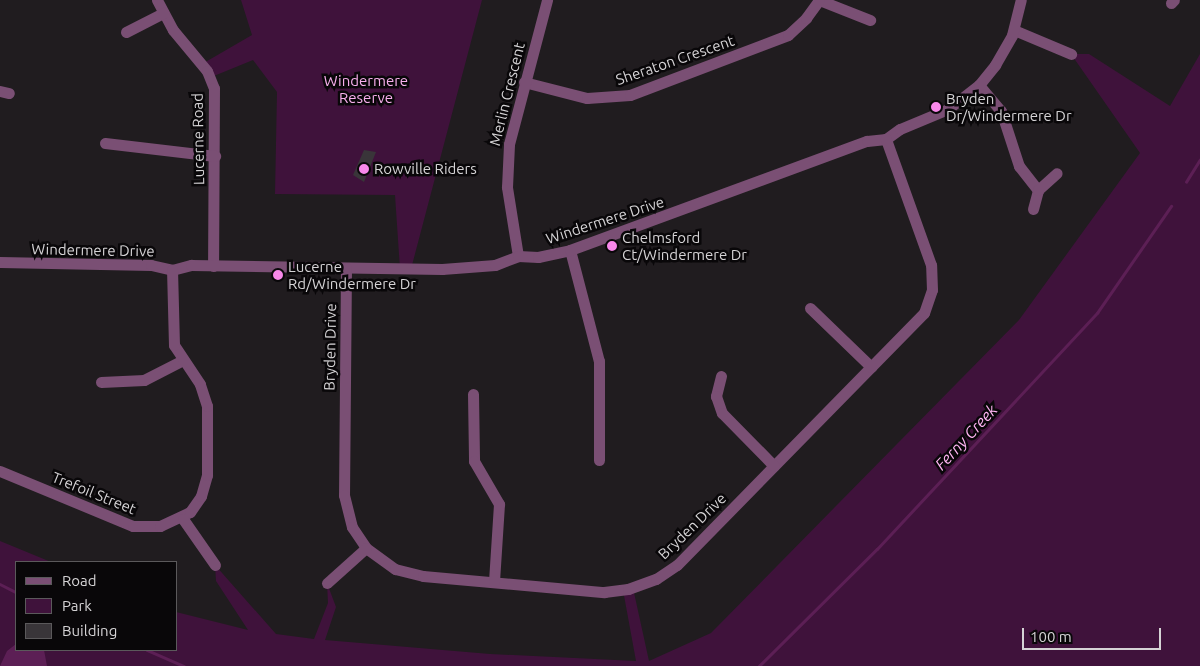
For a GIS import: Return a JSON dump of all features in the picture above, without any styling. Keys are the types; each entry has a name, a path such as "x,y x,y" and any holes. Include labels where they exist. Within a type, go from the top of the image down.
{"street":[{"name":"Lucerne Road","path":"157,0 163,13 207,71 214,88 214,266"},
{"name":"Merlin Crescent","path":"518,256 506,166 524,82 547,0"},
{"path":"819,0 870,20"},
{"name":"Sheraton Crescent","path":"524,82 587,98 630,95 788,35 806,18 819,0"},
{"name":"Windermere Drive","path":"0,262 151,265 172,270 186,265 346,268 469,267 502,263 518,256 538,258 570,250 867,141 886,139 900,129 948,109 979,85 1000,57 1014,30 1021,0"},
{"path":"126,32 163,13"},
{"path":"1014,30 1070,54"},
{"path":"979,85 1001,111 1019,166 1038,190"},
{"name":"Bryden Drive","path":"346,268 344,495 352,527 366,548 387,565 413,574 604,592 647,583 676,565 920,318 933,282 929,257 886,139"},
{"path":"105,143 214,156"},
{"path":"1033,210 1038,190 1057,173"},
{"path":"570,250 599,361 599,460"},
{"path":"172,270 172,337 181,361 200,384 208,414 206,483 198,502 183,519 215,564"},
{"path":"810,308 871,367"},
{"path":"101,382 144,380 181,361"},
{"path":"721,376 716,396 722,413 774,466"},
{"path":"473,394 474,461 499,504 494,582"},
{"name":"Trefoil Street","path":"0,471 133,526 152,528 183,519"},
{"path":"327,583 366,548"}],"green space":[{"name":"Windermere Reserve","path":"241,0 482,0 411,269 400,269 395,195 275,194 277,92 253,60 209,78 202,64 252,35"},
{"path":"1071,54 1089,54 1170,106 1200,54 1200,666 0,666 0,541 49,561 15,561 15,651 178,651 178,612 248,630 216,581 215,565 276,634 314,639 328,603 327,583 336,607 325,640 490,654 636,661 623,590 633,588 649,661 711,633 1019,320 1140,153"}],"shaded area":[{"path":"15,645 15,651 44,651 47,666 0,666 7,651"}],"building":[{"name":"Rowville Riders","path":"364,150 376,152 364,182 353,175"}],"waterway":[{"name":"Ferny Creek","path":"1186,182 1200,160"},
{"name":"Ferny Creek","path":"759,666 877,549 1097,313 1171,206"},
{"name":"Ferny Creek","path":"0,584 15,592"},
{"name":"Ferny Creek","path":"149,651 184,666"}],"place":[{"name":"Bryden Dr/Windermere Dr","path":"936,107"},
{"name":"Rowville Riders","path":"364,169"},
{"name":"Chelmsford Ct/Windermere Dr","path":"612,246"},
{"name":"Lucerne Rd/Windermere Dr","path":"278,275"}]}
